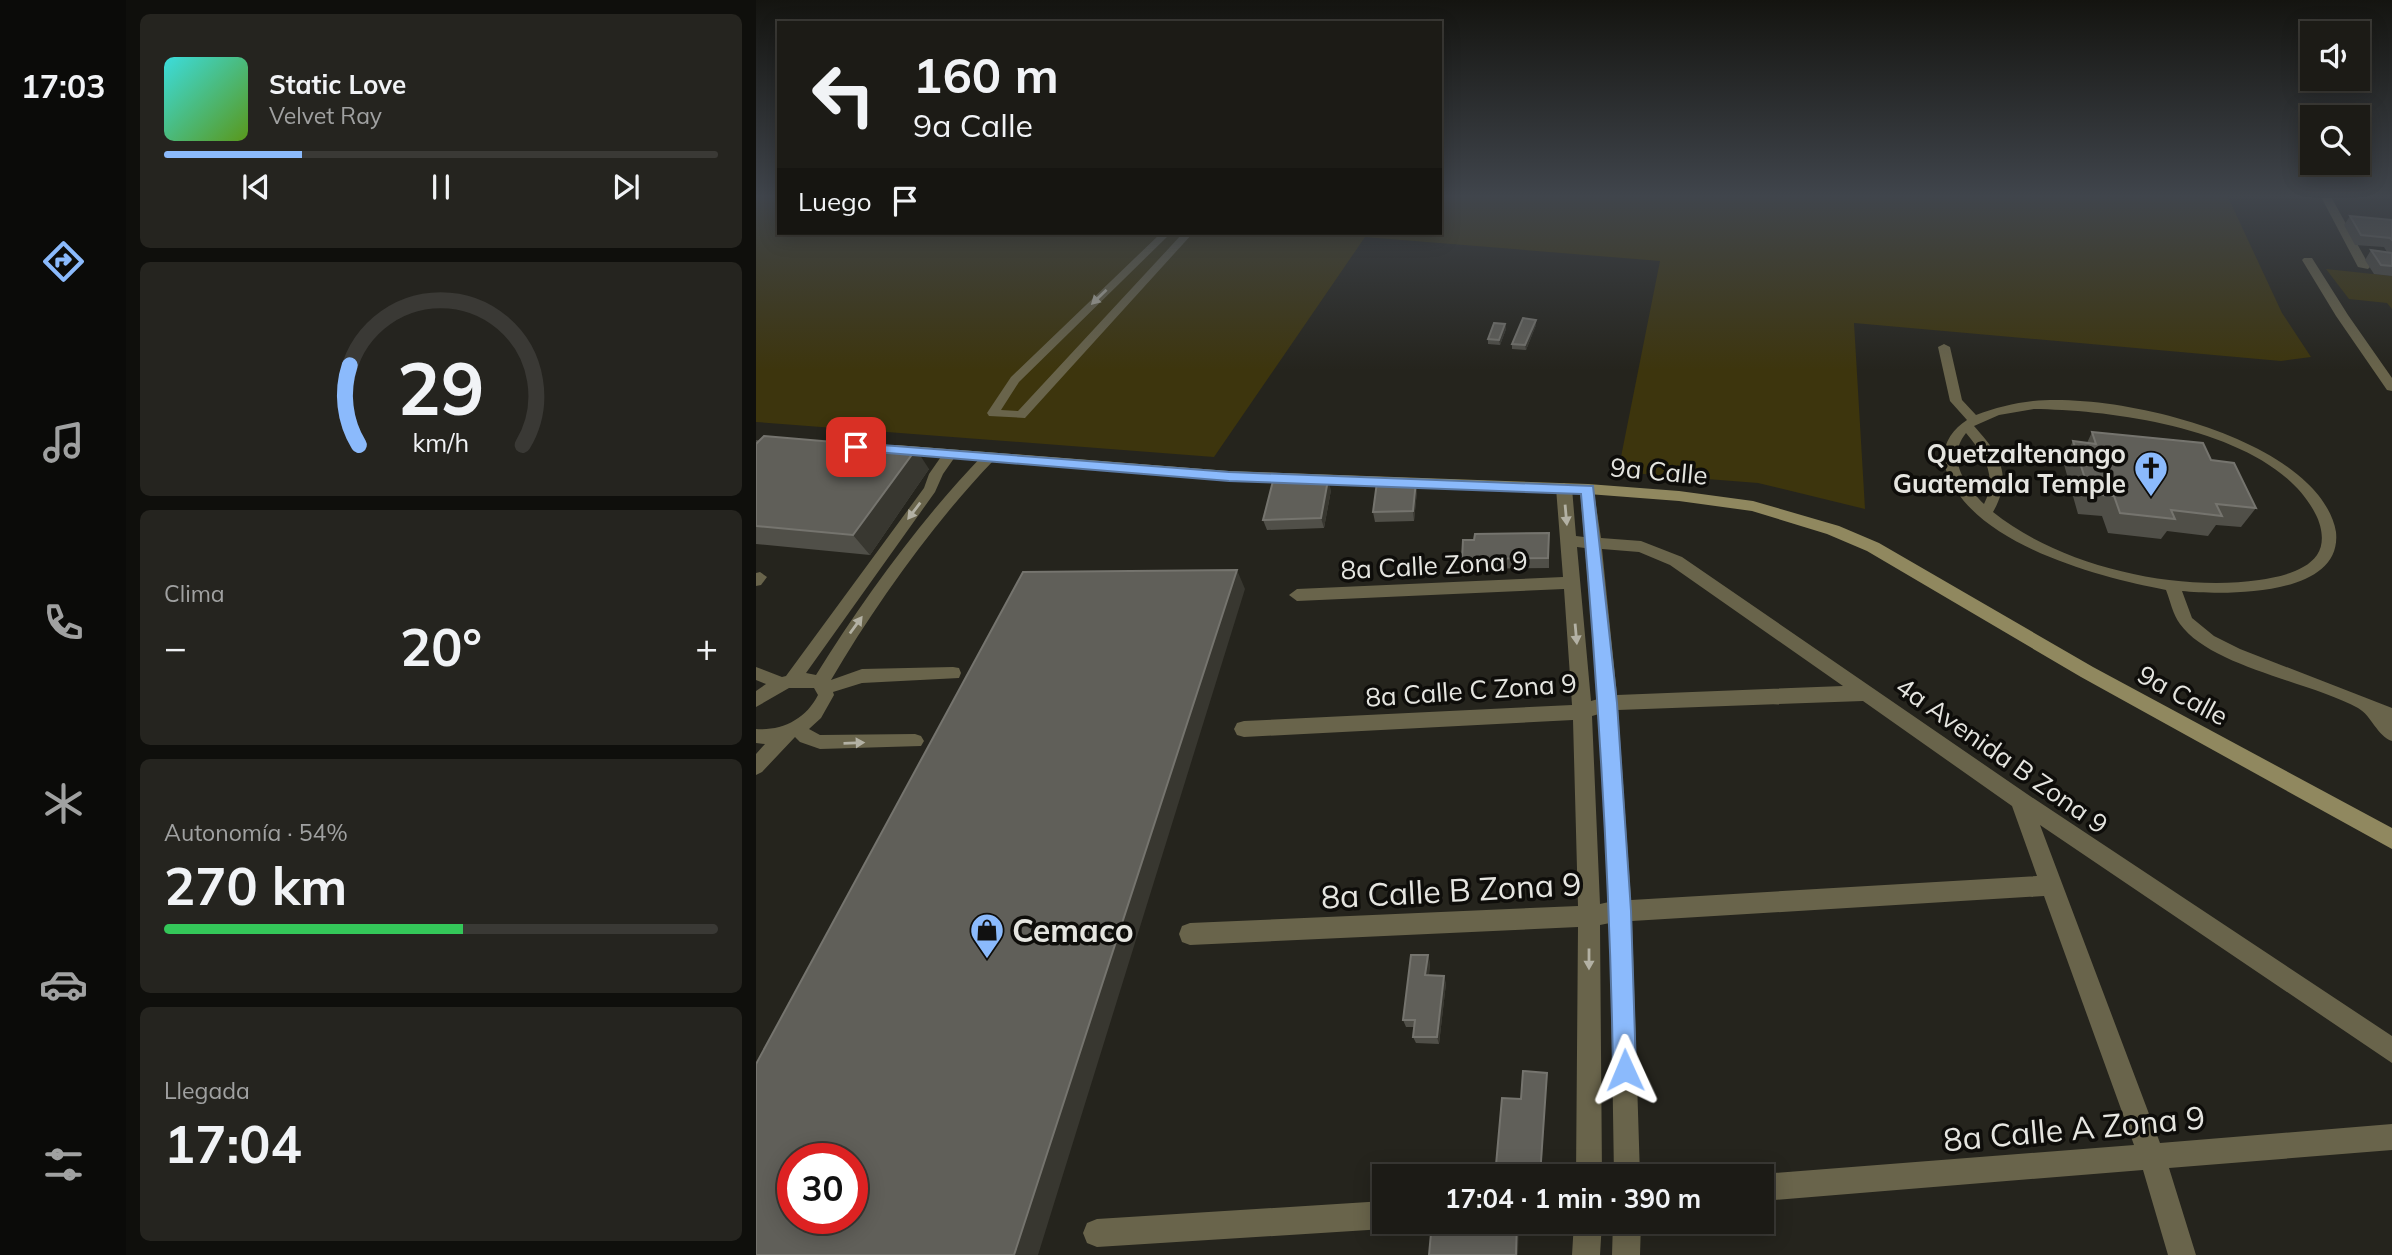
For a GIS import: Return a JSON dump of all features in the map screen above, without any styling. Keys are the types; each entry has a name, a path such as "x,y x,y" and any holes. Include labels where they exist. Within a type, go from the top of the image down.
{"street":[{"path":"2357,254 2364,267"},
{"path":"2308,260 2342,316 2392,387"},
{"name":"9a Calle","path":"873,448 1229,476 1588,489 1679,496 1753,506 1833,530 1873,547 2087,671 2392,839"},
{"path":"1564,488 1582,712 1589,916 1589,1164"},
{"path":"1588,489 1608,703 1621,911 1627,1164"},
{"name":"4a Avenida B Zona 9","path":"1569,541 1641,547 1676,561 2020,800 2392,1051"},
{"name":"8a Calle Zona 9","path":"1297,595 1572,583"},
{"name":"8a Calle C Zona 9","path":"1244,729 1582,712 1608,703 1868,693"},
{"path":"2020,800 2152,1157 2182,1255"},
{"name":"8a Calle B Zona 9","path":"1189,934 1589,916 1621,911 2051,885"},
{"name":"8a Calle A Zona 9","path":"1774,1187 2392,1137"},
{"path":"1097,1233 1372,1216"},
{"path":"1586,1255 1587,1234"},
{"path":"1626,1255 1627,1234"}],"lane":[{"path":"1145,254 1015,380 993,413 1021,415 1169,254"},
{"path":"1944,347 1956,401 1986,447 1997,472 1996,498 1985,513"},
{"path":"2053,405 2130,412 2170,420 2242,445 2273,462 2297,481 2325,513 2330,528 2329,546 2320,562 2302,575 2277,583 2249,587 2171,584 2116,575 2054,555 2026,541 1985,513 1959,484 1950,464 1951,447 1971,423 2006,409 2053,405"},
{"path":"787,682 930,489 936,474 950,454"},
{"path":"822,685 860,619 958,489 989,457"},
{"path":"2171,584 2186,621 2208,640 2234,653 2392,715"},
{"path":"756,673 787,682"},
{"path":"756,699 787,682 803,679 822,685 862,676 953,673"},
{"path":"756,767 791,730 817,712 826,695 822,685"},
{"path":"2369,707 2392,734"},
{"path":"756,736 773,736 791,730 820,742 915,741"}],"shaded area":[{"path":"756,254 1354,254 1214,457 756,422"},
{"path":"1569,254 2254,254 2282,313 2311,357 2281,361 1854,323 1865,509 1758,483 1618,472 1660,261"},
{"path":"2326,269 2392,276 2392,309 2387,303 2349,299"}],"building":[{"path":"2373,254 2392,254 2392,266 2381,265"},
{"path":"1523,318 1536,320 1525,345 1512,344"},
{"path":"1494,323 1505,324 1499,340 1488,339"},
{"name":"Quetzaltenango Guatemala Temple","path":"2092,432 2203,443 2211,460 2234,463 2256,508 2216,504 2222,516 2171,510 2175,519 2120,513 2114,496 2090,494 2073,441 2096,444"},
{"path":"764,436 916,449 853,535 756,526 756,444"},
{"path":"1328,480 1321,518 1263,520 1273,481"},
{"path":"1416,481 1413,511 1373,512 1377,482"},
{"path":"1549,533 1548,558 1462,559 1463,540 1474,540 1475,534"},
{"name":"Cemaco","path":"1237,570 1014,1255 756,1255 756,1064 1023,572"},
{"path":"1411,955 1428,955 1425,975 1444,976 1437,1037 1413,1037 1415,1020 1403,1020"},
{"path":"1523,1071 1547,1073 1541,1164 1496,1164 1502,1098 1521,1099"},
{"path":"1431,1234 1517,1234 1516,1255 1429,1255"}],"place":[{"name":"Quetzaltenango Guatemala Temple","path":"2151,498"},
{"name":"Cemaco","path":"987,960"}],"route":[{"path":"856,447 1158,472 1588,489 1608,703 1621,911 1625,1070"}]}
